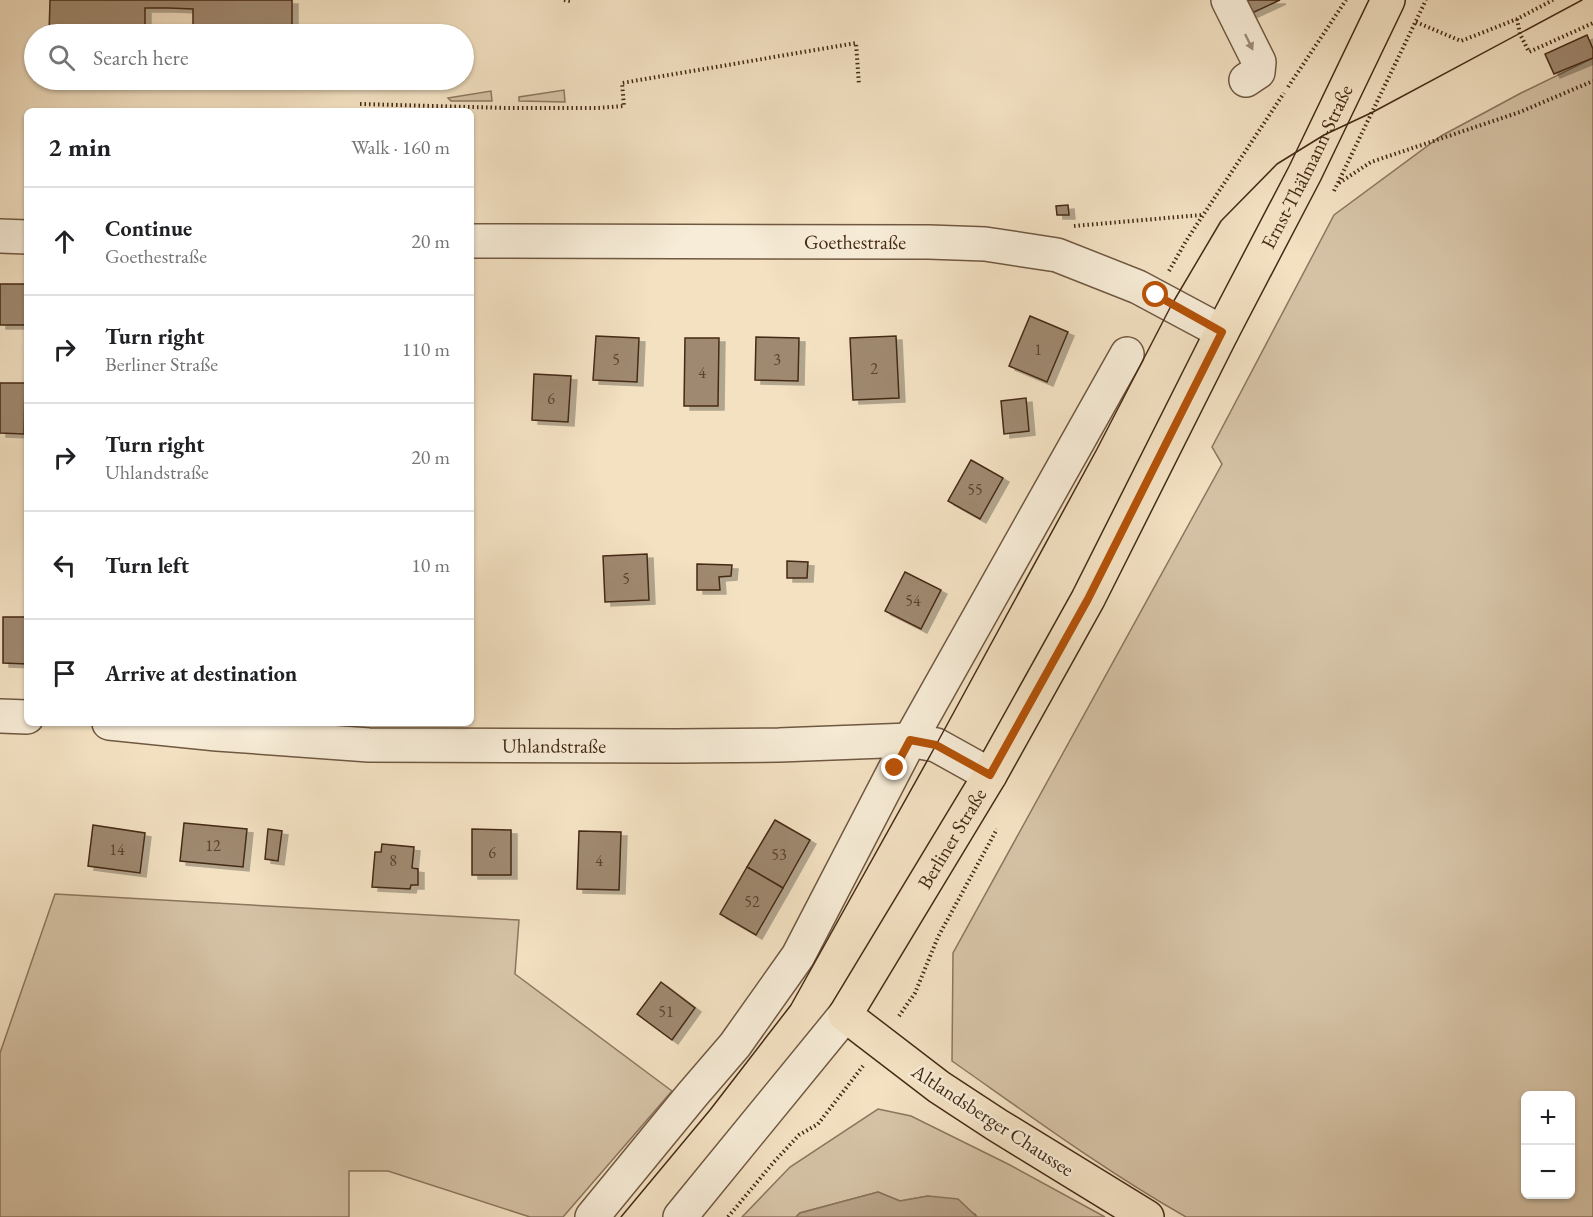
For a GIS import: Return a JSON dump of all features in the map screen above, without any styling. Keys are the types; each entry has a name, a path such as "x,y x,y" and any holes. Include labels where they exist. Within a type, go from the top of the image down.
{"main road":[{"name":"Ernst-Thälmann-Straße","path":"1222,332 1305,173 1388,0"},
{"name":"Berliner Straße","path":"844,1015 990,775 1088,599 1222,332"},
{"name":"Altlandsberger Chaussee","path":"844,1015 939,1088 1147,1217"}],"street":[{"path":"1228,0 1259,62 1258,72 1246,80"},
{"path":"0,236 24,237"},
{"name":"Goethestraße","path":"474,241 985,244 1056,255 1156,295 1222,332"},
{"path":"592,1217 735,1045 798,956 910,740 1127,354"},
{"path":"0,716 24,717"},
{"name":"Uhlandstraße","path":"138,726 369,745 676,746 910,740 936,745 990,775"},
{"name":"Berliner Straße","path":"680,1217 844,1015"}],"path":[{"path":"564,0 570,1"},
{"path":"1156,295 1185,241 1346,0"},
{"path":"1372,112 1426,0"},
{"path":"1416,22 1461,41 1517,20 1553,0"},
{"path":"1517,20 1520,34 1529,52 1593,23"},
{"path":"360,104 506,108 624,106 622,84 856,43 859,85"},
{"path":"1339,183 1371,162 1520,112 1593,81"},
{"path":"1065,227 1202,215"},
{"path":"728,1217 799,1136 818,1124 880,1043"}],"shaded area":[{"path":"1593,58 1593,1217 1186,1217 1097,1162 952,1061 953,953 1222,464 1212,447 1334,215 1441,136"},
{"path":"564,90 565,102 519,101 519,97"},
{"path":"491,91 492,101 451,101 448,98"},
{"path":"55,894 519,920 515,974 672,1091 563,1217 530,1217 388,1171 349,1171 349,1217 0,1217 0,1053"},
{"path":"878,1109 911,1116 1008,1164 1105,1217 977,1217 975,1214 928,1196 900,1201 878,1192 800,1213 796,1217 742,1217 790,1167"},
{"path":"878,1192 900,1201 928,1196 958,1199 977,1217 796,1217 800,1213"}],"building":[{"path":"50,0 292,0 292,24 193,24 193,9 145,8 145,24 49,24"},
{"path":"1244,0 1280,0 1250,14"},
{"path":"1587,35 1593,49 1593,58 1554,74 1545,54"},
{"path":"1068,205 1069,215 1057,215 1056,206"},
{"path":"0,284 24,284 24,325 0,325"},
{"path":"1030,316 1068,332 1047,382 1009,366"},
{"path":"596,336 639,338 637,382 593,380"},
{"path":"896,336 899,398 853,400 850,338"},
{"path":"756,337 799,338 798,381 755,380"},
{"path":"685,338 719,338 718,406 684,406"},
{"path":"534,374 571,376 568,422 532,420"},
{"path":"0,383 24,383 24,434 0,433"},
{"path":"1026,398 1029,431 1004,434 1001,401"},
{"path":"971,460 1003,478 980,519 948,501"},
{"path":"647,554 649,600 605,602 603,556"},
{"path":"787,561 808,562 807,578 787,578"},
{"path":"697,564 732,565 731,576 719,577 720,590 697,590"},
{"path":"905,572 941,590 921,629 885,611"},
{"path":"3,617 24,617 24,664 3,663"},
{"path":"775,820 810,840 783,888 747,867"},
{"path":"184,823 247,829 243,867 180,861"},
{"path":"93,825 145,833 140,873 88,866"},
{"path":"268,829 282,831 278,861 265,859"},
{"path":"472,829 511,830 511,875 472,875"},
{"path":"579,831 621,832 619,890 577,889"},
{"path":"382,844 414,847 412,868 418,869 418,885 411,885 410,889 372,887 375,852 381,852"},
{"path":"747,867 783,888 756,935 720,914"},
{"path":"661,982 695,1008 672,1040 637,1014"}],"tram line":[{"path":"621,1217 710,1110 791,1005 1097,449 1172,304 1221,221 1277,164 1324,135 1373,112 1582,0"}],"route":[{"path":"895,768 910,740 936,745 990,775 1088,599 1222,332 1156,295"}]}
